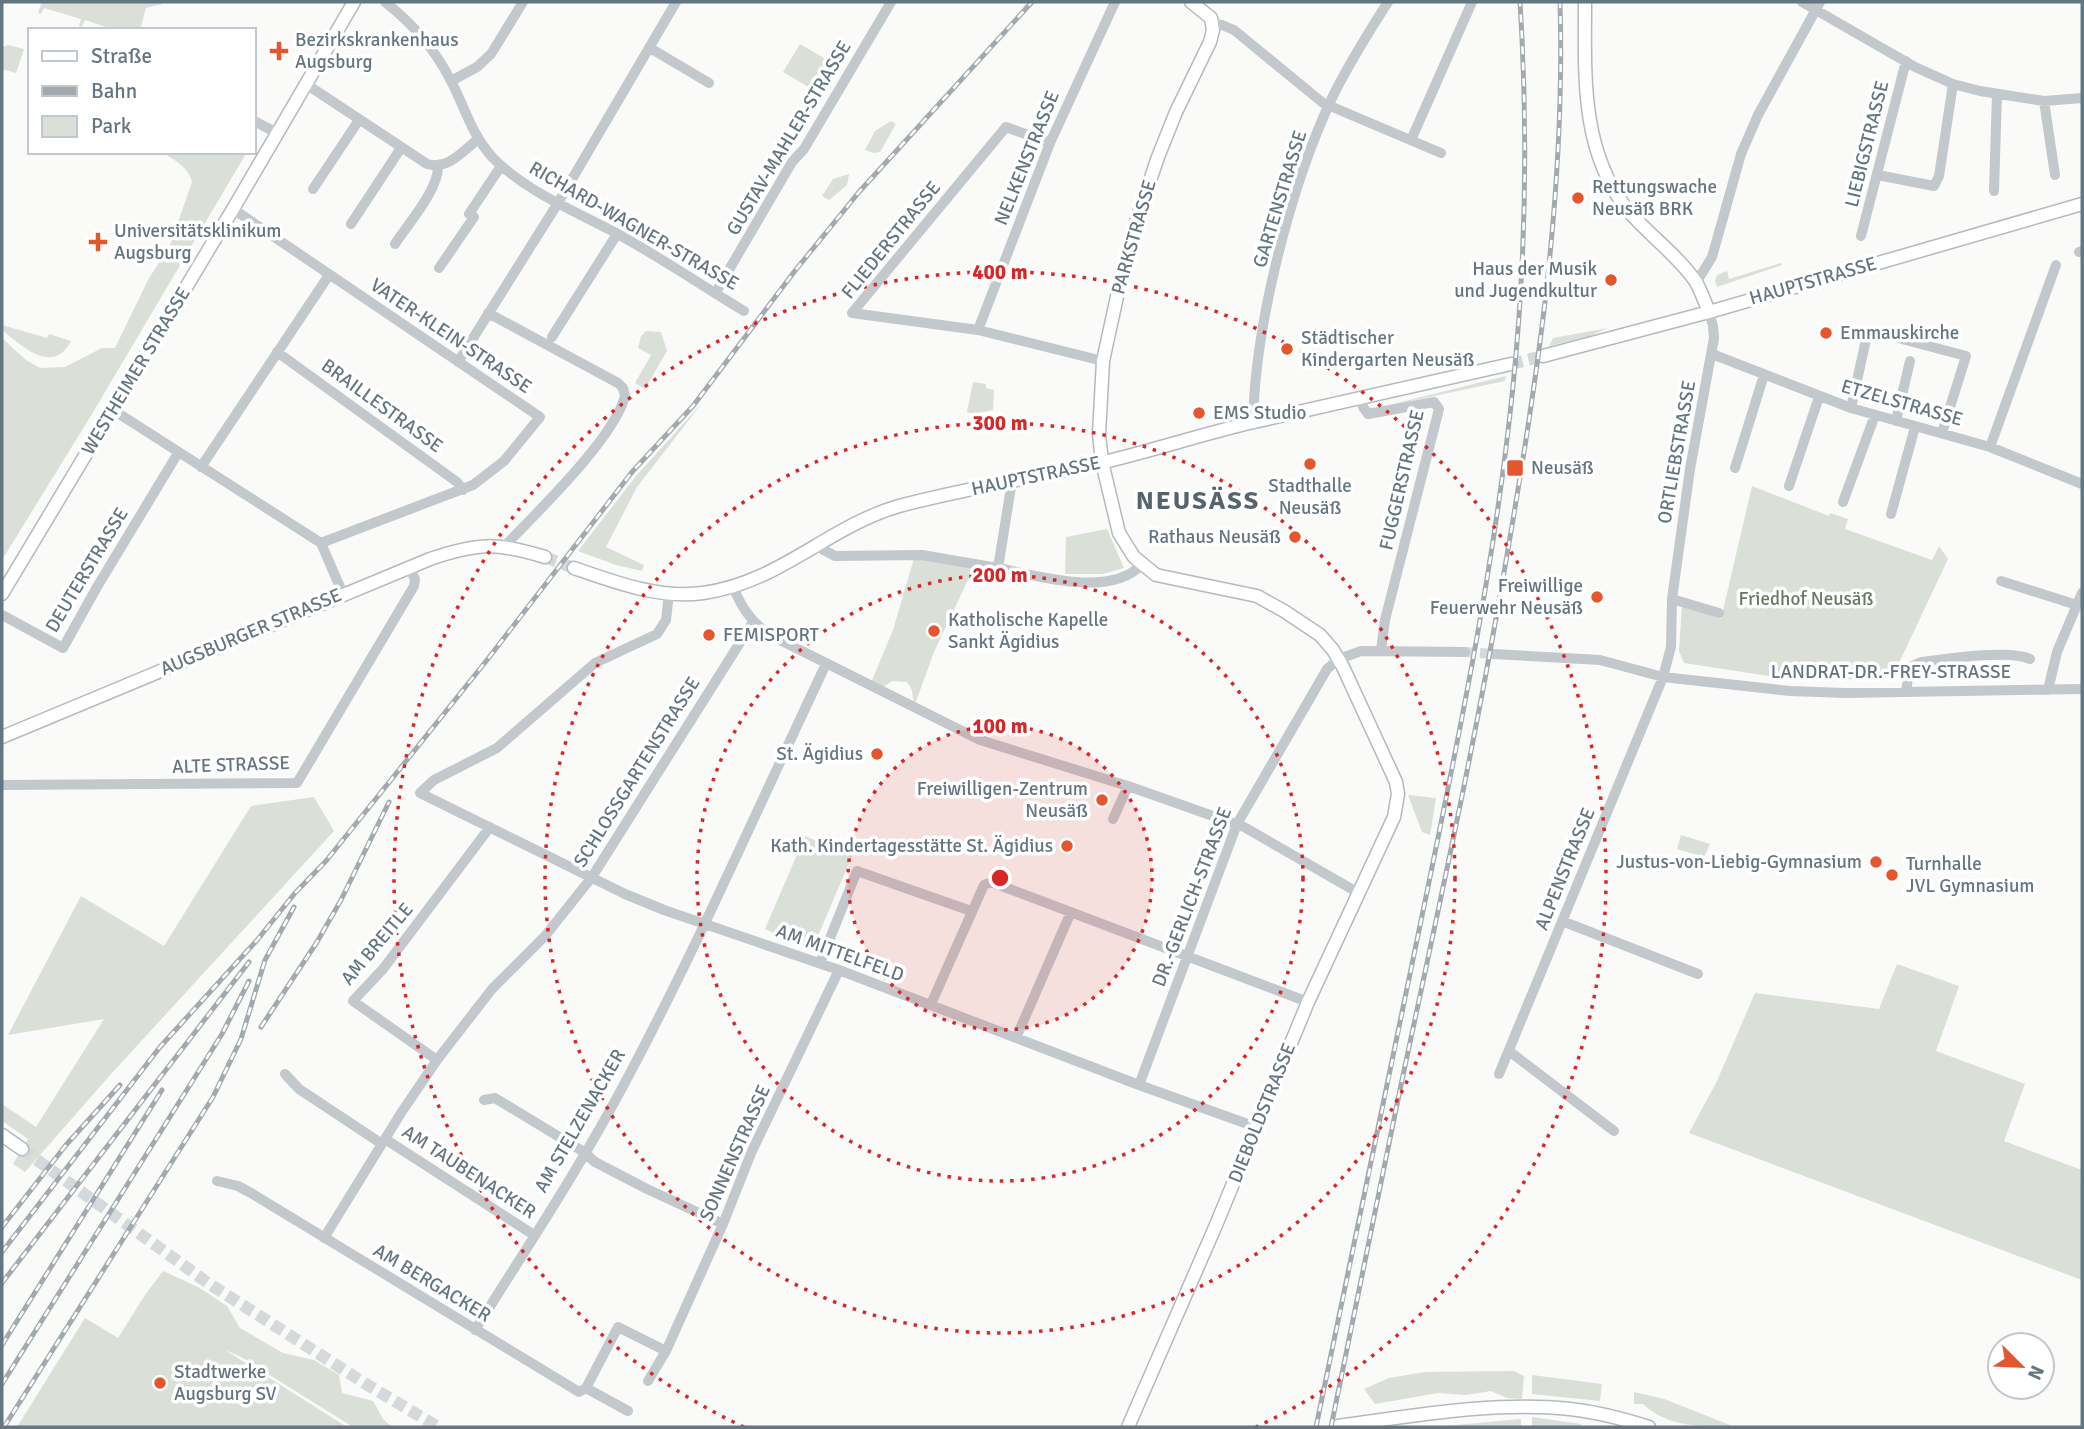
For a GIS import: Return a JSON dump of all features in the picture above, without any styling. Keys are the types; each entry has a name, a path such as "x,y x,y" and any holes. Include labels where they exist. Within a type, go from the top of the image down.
{"street":[{"name":"WESTHEIMER STRASSE","path":"2,594 354,2"},
{"name":"RICHARD-WAGNER-STRASSE","path":"385,2 424,39 451,81 477,139 501,166 558,203 617,234 744,311"},
{"path":"451,81 477,67 491,54 523,2"},
{"path":"458,362 558,203 676,2"},
{"name":"GUSTAV-MAHLER-STRASSE","path":"716,292 891,2"},
{"name":"NELKENSTRASSE","path":"978,330 1050,144 1115,2"},
{"path":"1191,2 1207,13 1213,24 1222,24 1234,30 1318,100 1441,153"},
{"name":"GARTENSTRASSE","path":"1252,423 1261,344 1278,260 1303,174 1328,106 1342,77 1388,2"},
{"path":"1411,140 1472,2"},
{"path":"1585,2 1587,110 1596,151 1610,183 1625,206 1696,283 1709,312"},
{"path":"1802,2 1817,5 1906,61 1952,84 1997,94 2044,100 2082,99"},
{"path":"1696,283 1712,257 1741,154 1758,115 1817,5"},
{"name":"PARKSTRASSE","path":"1141,565 1128,550 1119,533 1102,462 1099,434 1103,361 1136,222 1176,112 1210,42 1213,24"},
{"path":"650,48 709,83"},
{"name":"LIEBIGSTRASSE","path":"1861,236 1906,61"},
{"path":"306,84 427,164 438,166 451,161 477,139"},
{"path":"1878,175 1934,186 1940,176 1952,84"},
{"path":"1994,191 1997,94"},
{"path":"2044,100 2055,175"},
{"path":"313,189 359,120"},
{"path":"256,122 277,133"},
{"name":"FLIEDERSTRASSE","path":"1050,144 1006,127 852,313 978,330 1103,361"},
{"path":"351,224 401,148"},
{"path":"395,244 434,186 438,166"},
{"path":"439,268 474,217 469,214 501,166"},
{"name":"HAUPTSTRASSE","path":"1544,356 1709,312 2082,204"},
{"name":"VATER-KLEIN-STRASSE","path":"233,209 540,417 496,468 463,490 321,543"},
{"path":"552,337 617,234"},
{"path":"1990,447 2056,265"},
{"path":"201,467 329,275"},
{"name":"ORTLIEBSTRASSE","path":"1663,677 1671,647 1672,599 1690,469 1712,355 1713,326 1709,312"},
{"path":"488,313 618,383 625,393 624,403 617,416 590,452 509,541 545,557"},
{"path":"1851,408 1867,335 1871,331 1966,356 1942,433"},
{"name":"BRAILLESTRASSE","path":"278,352 457,482 463,490"},
{"name":"ETZELSTRASSE","path":"1712,355 1851,408 1990,447 2082,484"},
{"path":"1896,421 1910,361"},
{"name":"HAUPTSTRASSE","path":"574,568 638,588 669,593 701,593 733,586 770,573 851,526 881,512 1102,462 1252,423 1511,363"},
{"path":"1735,468 1764,375"},
{"path":"1789,486 1819,397"},
{"name":"FUGGERSTRASSE","path":"1362,399 1363,408 1368,414 1434,402 1439,409 1385,620 1381,650"},
{"path":"113,410 321,543 343,594"},
{"path":"1843,502 1875,415"},
{"path":"1891,514 1915,427"},
{"name":"DEUTERSTRASSE","path":"2,615 63,648 178,453"},
{"path":"998,568 1012,481"},
{"name":"AUGSBURGER STRASSE","path":"2,737 410,567 464,548 509,541"},
{"path":"816,546 835,556 922,555 1071,583 1123,579 1141,565 1164,578 1257,596 1310,628 1326,642 1339,659 1361,651 1465,652"},
{"name":"ALTE STRASSE","path":"2,785 298,783 414,586 415,579 410,567"},
{"path":"2001,581 2077,605"},
{"path":"733,586 741,606 753,622 768,634 980,740 1128,786 1237,824 1357,892"},
{"name":"AM MITTELFELD","path":"669,593 666,620 657,634 595,663 497,748 434,780 421,793 625,894 839,970 1256,1127"},
{"path":"2048,690 2057,652 2082,593"},
{"path":"1672,599 1719,614"},
{"name":"SCHLOSSGARTENSTRASSE","path":"437,1060 505,975 545,936 592,877 753,622"},
{"name":"LANDRAT-DR.-FREY-STRASSE","path":"1493,654 1600,660 1663,677 1790,691 2082,689"},
{"path":"1906,691 1910,667 1920,662 1997,656 2024,656 2030,659"},
{"name":"DIEBOLDSTRASSE","path":"1129,1426 1308,1002 1394,817 1398,788 1339,659"},
{"name":"DR.-GERLICH-STRASSE","path":"1139,1085 1237,824 1321,677 1339,659"},
{"name":"AM STELZENACKER","path":"475,1330 628,1077 704,924 826,664"},
{"name":"ALPENSTRASSE","path":"1499,1074 1663,677"},
{"path":"1113,819 1128,786"},
{"name":"AM BREITLE","path":"437,1060 353,1001 383,969 490,827"},
{"path":"820,963 857,871 971,911"},
{"path":"931,1004 971,911 984,885 991,882 1308,1002"},
{"path":"1016,1038 1072,912"},
{"path":"1562,921 1698,974"},
{"name":"SONNENSTRASSE","path":"648,1381 666,1352 757,1140 839,970"},
{"path":"1509,1051 1614,1131"},
{"path":"324,1238 383,1141 437,1060"},
{"name":"AM TAUBENACKER","path":"285,1074 299,1089 534,1235"},
{"path":"484,1100 495,1098 584,1152 595,1162 723,1224"},
{"path":"2,1135 22,1149"},
{"name":"AM BERGACKER","path":"217,1181 244,1189 579,1392 586,1388 628,1411"},
{"path":"586,1388 618,1327 666,1352"},
{"path":"1338,1426 1507,1407 1569,1409 1649,1427"}],"green space":[{"path":"42,2 162,2 146,8 141,28 109,28 85,20 82,27 79,26 81,19 44,8 41,14 38,13"},
{"path":"800,44 834,64 821,79 822,83 817,92 783,72"},
{"path":"8,45 24,49 16,73 2,69 2,47"},
{"path":"891,121 896,124 880,152 865,150 875,131"},
{"path":"165,154 246,154 2,560 2,338 26,360 40,368 65,367 102,348 115,348 149,278 169,248 192,182 184,168"},
{"path":"849,174 847,185 829,200 822,196 833,179"},
{"path":"1781,263 1782,265 1717,287 1715,281 1717,275 1727,271 1729,279"},
{"path":"2,325 47,338 49,334 71,341 64,351 55,356 37,355 2,330"},
{"path":"1608,328 1590,336 1549,346 1553,338"},
{"path":"646,331 661,332 667,351 645,389 635,383 651,355 638,348 641,336"},
{"path":"1506,376 1505,381 1377,408"},
{"path":"973,382 986,384 986,388 994,390 993,410 974,414 967,412"},
{"path":"702,403 637,487 606,547 644,565 642,571 578,551 636,476"},
{"name":"Friedhof Neusäß","path":"1752,486 1829,516 1830,513 1848,519 1845,529 1932,560 1939,546 1948,559 1898,665 1883,676 1794,680 1684,663 1679,651 1682,606 1721,619"},
{"path":"1107,529 1124,568 1103,574 1065,574 1066,537"},
{"path":"915,555 976,563 934,652 914,707 912,690 907,682 892,681 879,690 870,685 893,630"},
{"path":"1408,795 1436,798 1430,835 1422,832"},
{"path":"314,797 334,831 25,1172 13,1164 28,1139 2,1121 2,1104 36,1127 104,1019 8,1035 81,896 164,946 251,806"},
{"path":"1681,835 1710,844 1704,857 1677,849"},
{"path":"805,836 852,856 812,950 765,929"},
{"path":"1897,964 1959,986 1936,1051 2025,1084 2004,1141 2082,1170 2082,1280 1689,1133 1717,1081 1755,993 1879,1009"},
{"name":"Stadtwerke Augsburg SV","path":"163,1271 198,1287 227,1306 240,1328 283,1353 314,1360 339,1375 342,1393 373,1401 383,1419 392,1427 353,1427 241,1357 225,1350 347,1427 17,1427 85,1318 118,1338"},
{"path":"1514,1371 1524,1376 1522,1399 1507,1398 1491,1391 1466,1395 1438,1393 1375,1404 1364,1389 1389,1378 1425,1372"},
{"path":"1532,1375 1602,1384 1600,1401 1532,1394"},
{"path":"1634,1392 1664,1399 1735,1427 1698,1426 1674,1421 1653,1412 1643,1404 1634,1404"},
{"path":"1532,1417 1581,1424 1580,1427 1532,1427"},
{"path":"1521,1419 1521,1427 1434,1427"}],"tunnel":[{"path":"1511,364 1543,356"},
{"path":"545,557 574,568"},
{"path":"1465,652 1493,654"},
{"path":"22,1149 208,1283 438,1427"}],"railway":[{"path":"2,1252 160,1047 326,861 487,660 632,472 693,406 794,272 859,192 1032,2"},
{"path":"1316,1427 1453,762 1477,638 1497,512 1513,386 1523,242 1525,146 1520,2"},
{"path":"1331,1427 1477,722 1524,452 1553,228 1561,77 1560,2"},
{"path":"261,1027 341,900 389,802"},
{"path":"4,1427 213,1097 241,1039 265,960 294,907"},
{"path":"2,1283 249,962"},
{"path":"2,1384 222,1034 249,981"},
{"path":"2,1227 66,1145 120,1085"},
{"path":"2,1345 162,1090"}],"place":[{"name":"Bezirkskrankenhaus Augsburg","path":"279,51"},
{"name":"Rettungswache Neusäß BRK","path":"1578,198"},
{"name":"Universitätsklinikum Augsburg","path":"98,242"},
{"name":"Haus der Musik und Jugendkultur","path":"1611,280"},
{"name":"Emmauskirche","path":"1826,333"},
{"name":"Städtischer Kindergarten Neusäß","path":"1287,349"},
{"name":"EMS Studio","path":"1199,413"},
{"name":"Stadthalle Neusäß","path":"1310,464"},
{"name":"Neusäß","path":"1515,468"},
{"name":"Rathaus Neusäß","path":"1295,537"},
{"name":"Freiwillige Feuerwehr Neusäß","path":"1597,597"},
{"name":"Katholische Kapelle Sankt Ägidius","path":"934,631"},
{"name":"FEMISPORT","path":"709,635"},
{"name":"St. Ägidius","path":"877,754"},
{"name":"Freiwilligen-Zentrum Neusäß","path":"1102,800"},
{"name":"Kath. Kindertagesstätte St. Ägidius","path":"1067,846"},
{"name":"Justus-von-Liebig-Gymnasium","path":"1876,862"},
{"name":"Turnhalle JVL Gymnasium","path":"1892,875"},
{"name":"Stadtwerke Augsburg SV","path":"160,1383"}],"district":[{"name":"NEUSÄSS","path":"1198,501"}]}
